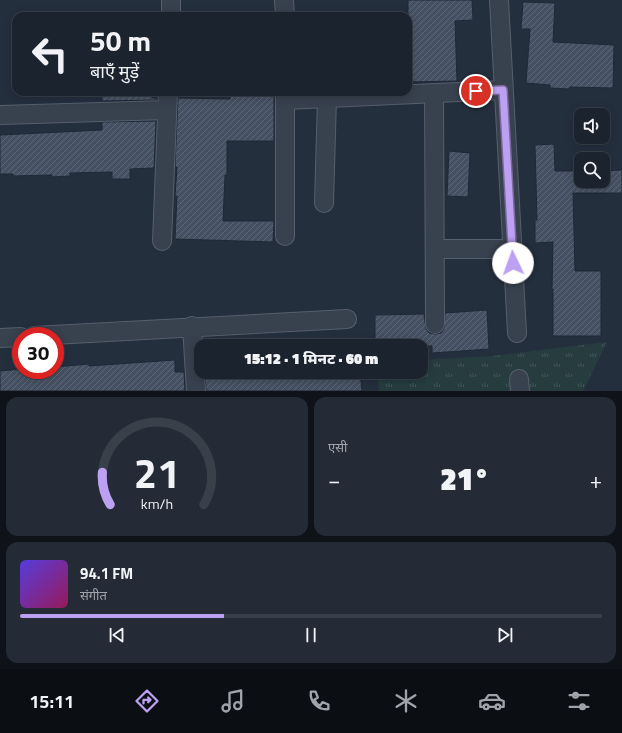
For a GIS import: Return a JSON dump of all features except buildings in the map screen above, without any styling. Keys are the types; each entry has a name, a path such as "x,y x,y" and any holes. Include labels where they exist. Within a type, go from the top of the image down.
{"street":[{"path":"171,0 171,12"},
{"path":"284,0 284,12"},
{"path":"499,0 517,333"},
{"path":"412,94 503,90"},
{"path":"434,93 435,324"},
{"path":"162,241 168,96"},
{"path":"285,236 285,96 326,98 369,96"},
{"path":"324,203 326,98"},
{"path":"0,114 167,110"},
{"path":"435,249 512,249"},
{"path":"64,334 192,326 347,319"},
{"path":"192,326 196,391"},
{"path":"0,338 12,337"}],"green space":[{"path":"607,342 583,391 379,391 378,379 428,379 428,360 492,356"}],"route":[{"path":"476,91 503,90 513,263"}]}
